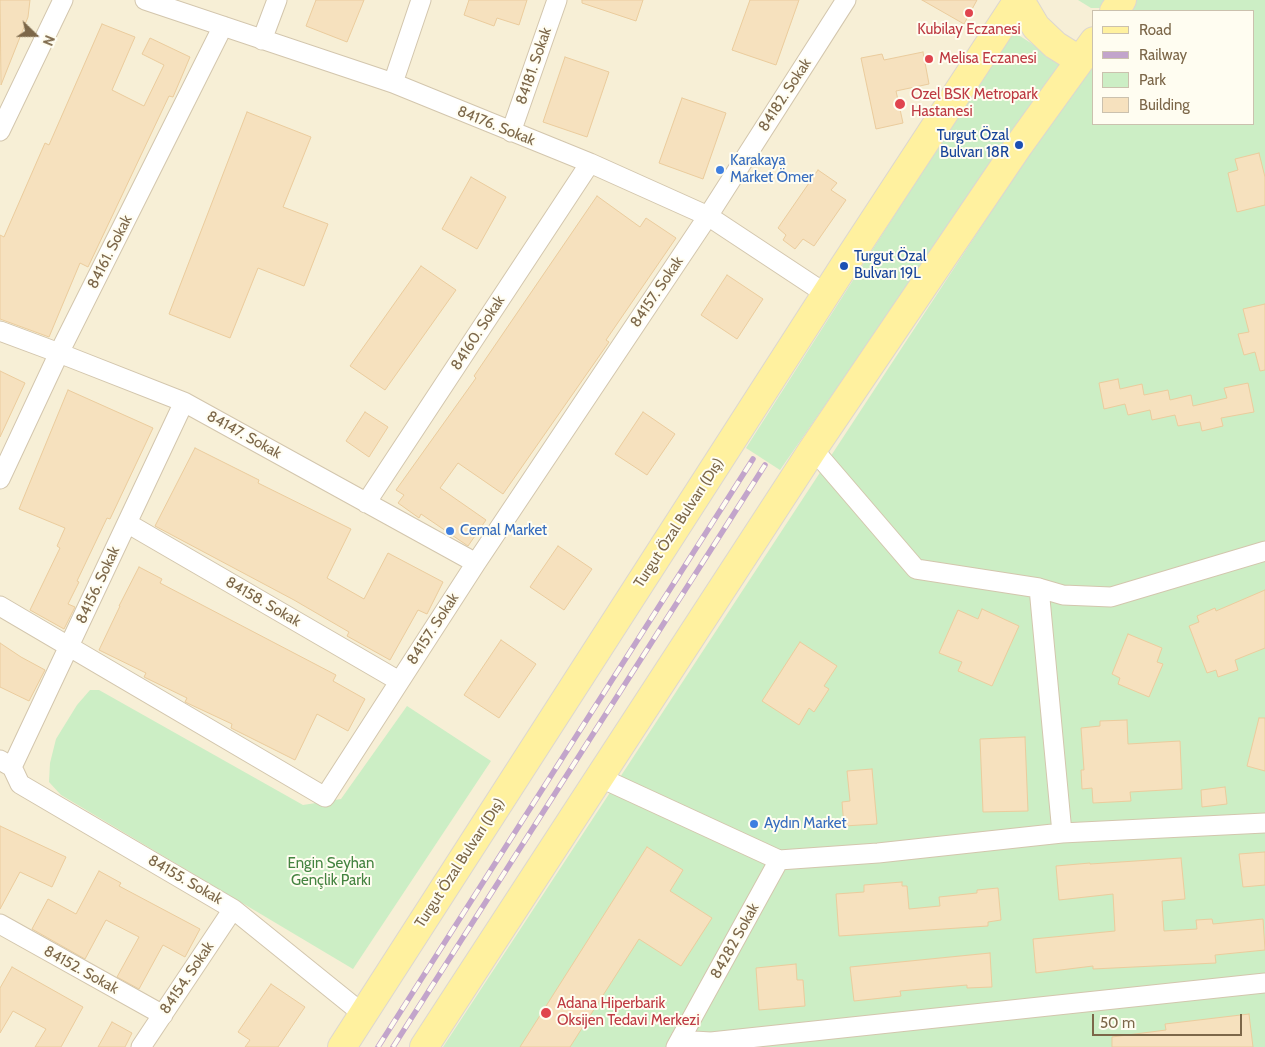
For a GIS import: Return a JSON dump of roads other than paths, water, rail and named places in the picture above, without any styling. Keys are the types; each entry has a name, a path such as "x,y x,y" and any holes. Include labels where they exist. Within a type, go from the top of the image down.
{"main road":[{"path":"1019,0 1036,27 1055,45 1071,55 1088,49"},
{"name":"Turgut Özal Bulvarı (Dış)","path":"342,1047 826,294 1019,0"},
{"path":"424,1047 813,449 1019,145 1088,49"}],"street":[{"path":"0,131 63,0"},
{"name":"84176. Sokak","path":"145,0 393,83 590,163 708,216 826,294"},
{"path":"262,40 277,0"},
{"path":"393,83 421,0"},
{"name":"84181. Sokak","path":"511,132 557,0"},
{"name":"84182. Sokak","path":"708,216 846,0"},
{"name":"84161. Sokak","path":"0,479 59,353 223,26"},
{"name":"84160. Sokak","path":"366,502 590,163"},
{"name":"84157. Sokak","path":"69,648 324,797 476,564 708,216"},
{"name":"84147. Sokak","path":"0,331 184,402 476,564"},
{"name":"84156. Sokak","path":"6,764 69,648 184,402"},
{"path":"813,449 916,569 1039,588 1062,594 1111,597 1265,552"},
{"name":"84158. Sokak","path":"127,523 399,682"},
{"path":"1039,588 1062,833"},
{"path":"0,606 69,648"},
{"name":"84155. Sokak","path":"6,764 20,784 233,909 363,1014"},
{"path":"599,777 779,860 878,853 1062,833 1265,823"},
{"name":"84282 Sokak","path":"679,1042 779,860"},
{"name":"84154. Sokak","path":"141,1047 233,909"},
{"name":"84152. Sokak","path":"0,924 162,1015"},
{"path":"679,1042 711,1042 1265,983"}],"railway":[{"path":"378,1047 753,459"},
{"path":"393,1047 765,465"}],"place":[{"name":"Kubilay Eczanesi","path":"969,13"},
{"name":"Melisa Eczanesi","path":"929,59"},
{"name":"Ozel BSK Metropark Hastanesi","path":"900,104"},
{"name":"Turgut Özal Bulvarı 18R","path":"1019,145"},
{"name":"Karakaya Market Ömer","path":"720,170"},
{"name":"Turgut Özal Bulvarı 19L","path":"844,266"},
{"name":"Cemal Market","path":"450,531"},
{"name":"Aydın Market","path":"754,824"},
{"name":"Adana Hiperbarik Oksijen Tedavi Merkezi","path":"546,1013"}],"park label":[{"name":"Engin Seyhan Gençlik Parkı","path":"331,872"}]}
